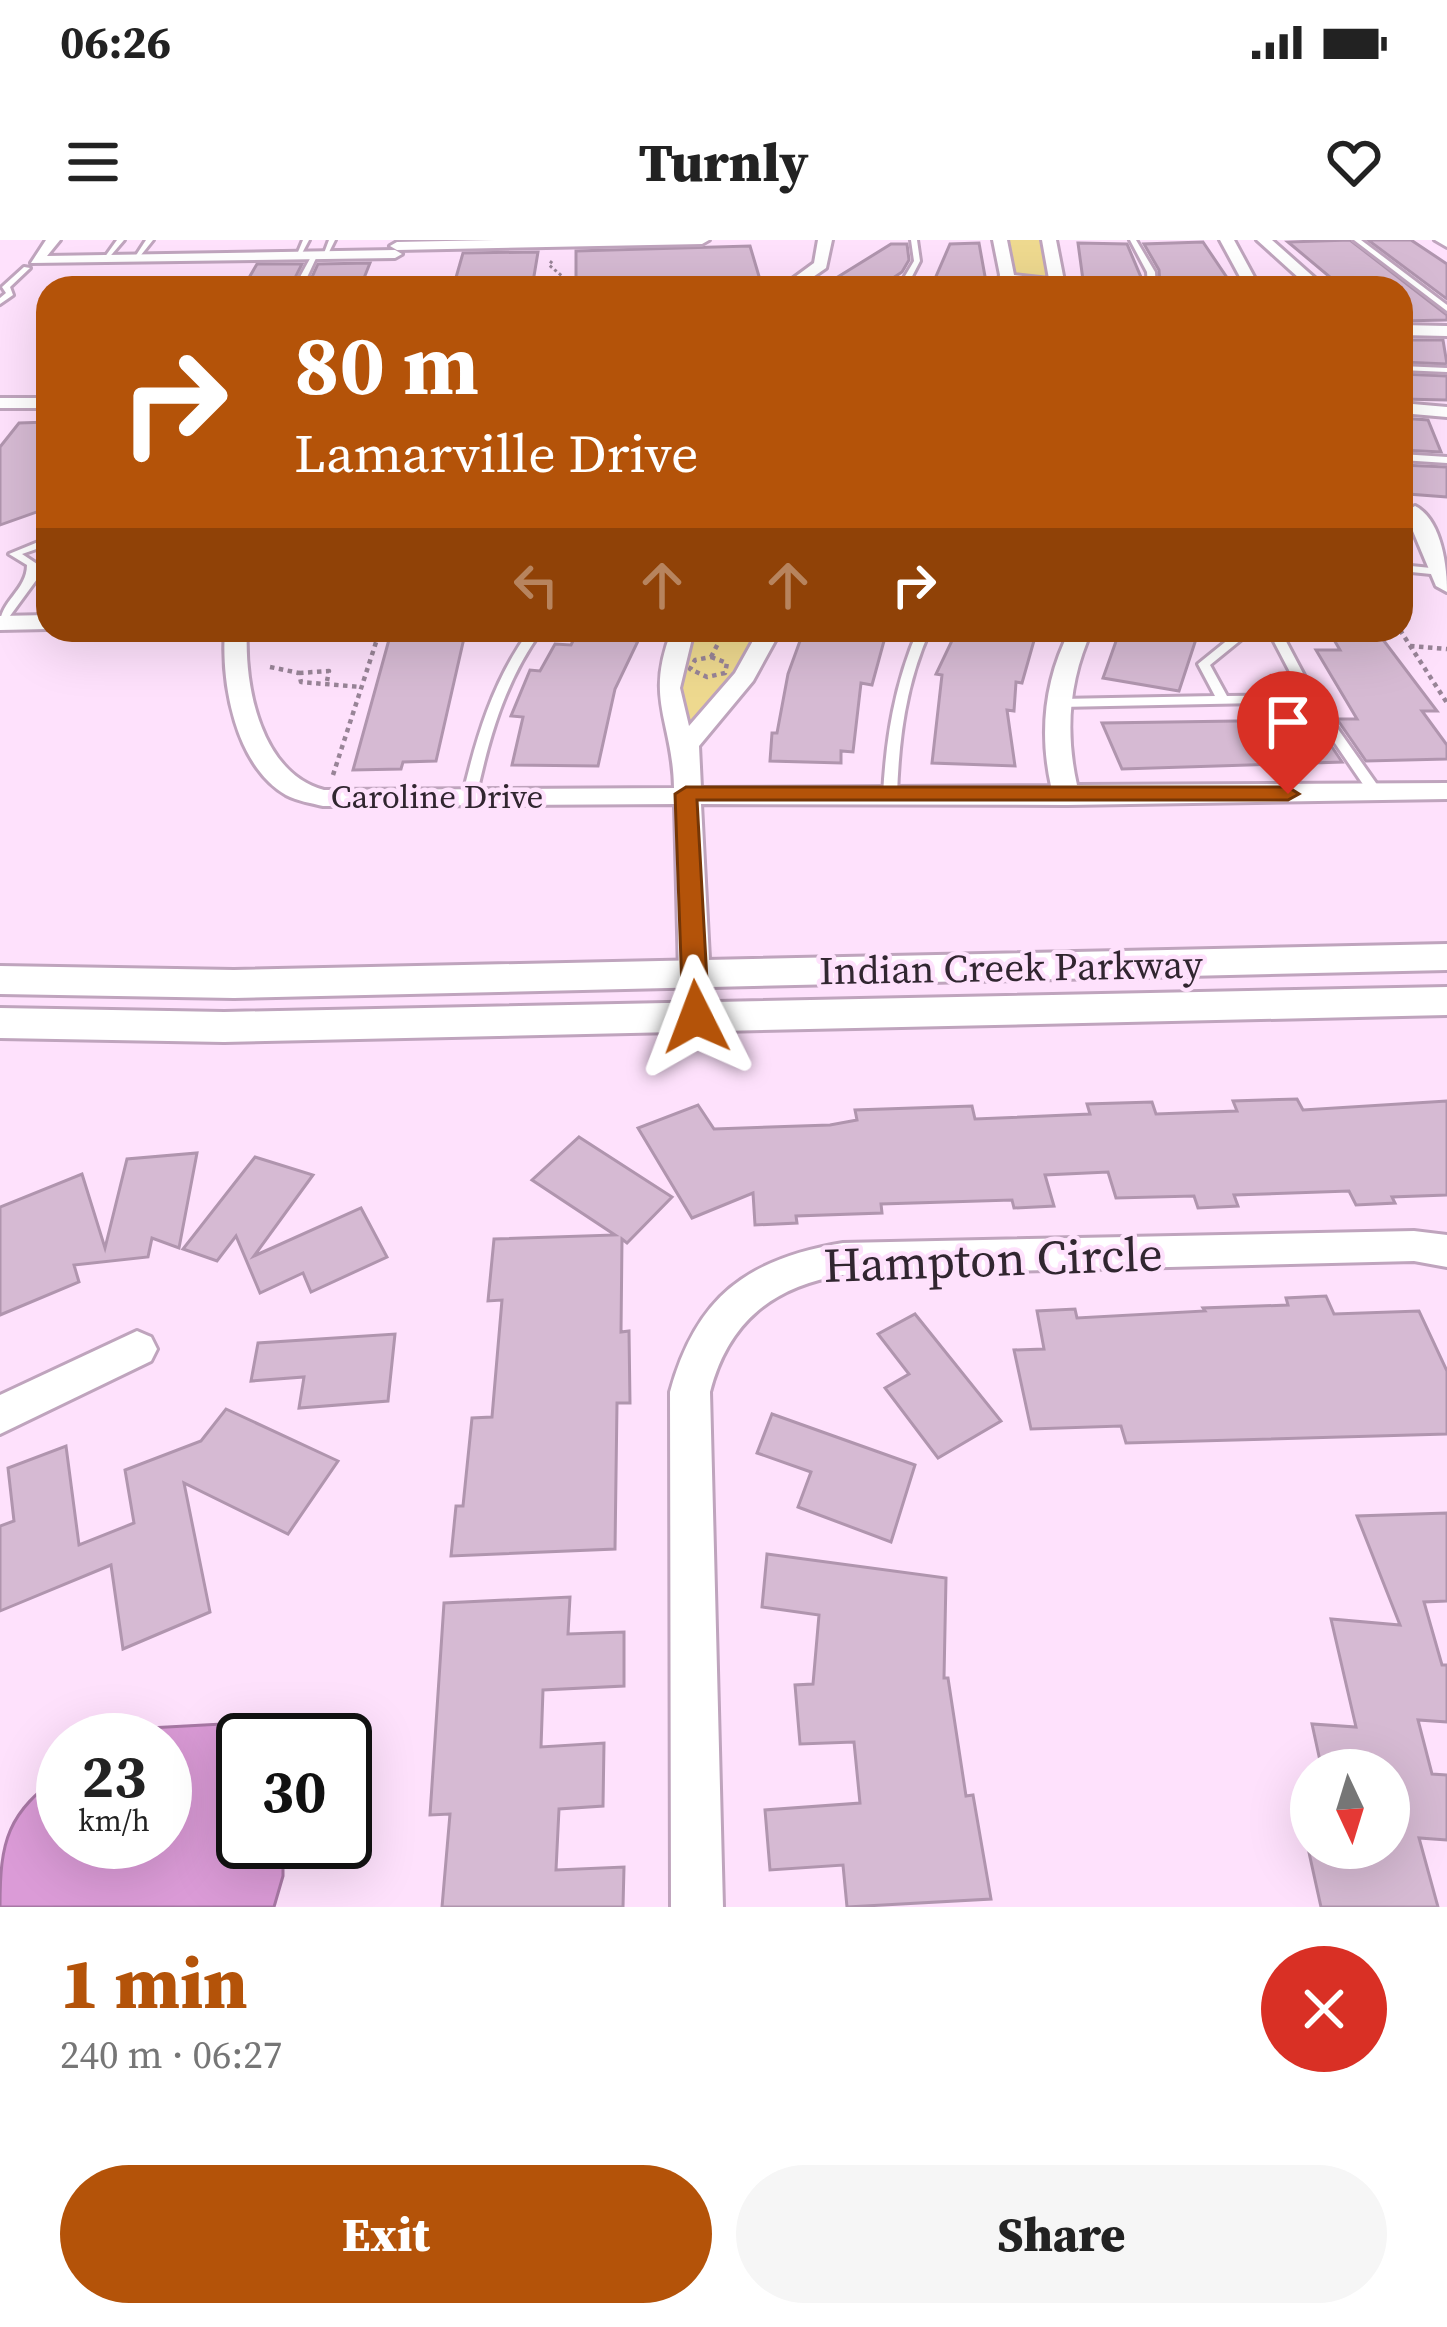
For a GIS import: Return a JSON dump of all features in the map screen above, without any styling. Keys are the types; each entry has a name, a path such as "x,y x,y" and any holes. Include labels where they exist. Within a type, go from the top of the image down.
{"street":[{"path":"53,240 36,260 702,240"},
{"path":"200,258 212,240"},
{"path":"229,257 240,240"},
{"path":"805,276 821,265 825,240"},
{"path":"1000,240 1004,276"},
{"path":"1048,240 1054,276"},
{"path":"1226,240 1246,276"},
{"path":"1264,240 1304,276"},
{"path":"389,271 397,247"},
{"path":"1413,331 1447,332"},
{"path":"0,403 36,403"},
{"path":"1413,409 1447,412"},
{"path":"1413,512 1447,515"},
{"path":"1413,520 1444,579"},
{"path":"0,622 36,622"},
{"name":"Caroline Drive","path":"234,642 240,707 278,773 294,788 352,800 1447,791"},
{"path":"678,642 668,665 666,698 686,745 696,1017"},
{"path":"686,745 745,676 763,642"},
{"path":"1067,797 1061,778 1060,682 1076,642"},
{"name":"Indian Creek Parkway","path":"0,980 234,984 1447,957"},
{"name":"Indian Creek Parkway","path":"0,1024 224,1027 1447,1001"},
{"name":"Hampton Circle","path":"697,1907 690,1392 704,1342 736,1301 791,1268 843,1259 1390,1246 1447,1252"},
{"path":"0,1415 137,1349"}],"lane":[{"path":"104,260 121,240"},
{"path":"135,259 150,240"},
{"path":"306,240 317,252"},
{"path":"910,276 917,261 914,240"},
{"path":"1133,240 1151,276"},
{"path":"1357,240 1404,276"},
{"path":"0,302 10,292 6,287 26,268"},
{"path":"1413,283 1447,309"},
{"path":"1413,369 1447,370"},
{"path":"1413,458 1447,460"},
{"path":"0,622 32,579 32,564 14,554 36,546"},
{"path":"1413,571 1444,579"},
{"path":"469,798 481,741 526,642"},
{"path":"890,795 892,730 906,667 918,642"},
{"path":"1222,699 1204,664 1232,642"},
{"path":"1280,642 1310,698 1376,793"},
{"path":"1060,704 1310,698"}],"path":[{"path":"560,255 549,265 562,276"},
{"path":"332,777 376,642"},
{"path":"712,656 719,642"},
{"path":"1408,642 1447,703"},
{"path":"1410,646 1447,649"},
{"path":"712,656 727,663 725,673 707,677 690,669 694,660 712,656"},
{"path":"269,667 299,673 323,668 329,671 327,681"},
{"path":"299,673 301,682 362,687"}],"shaded area":[{"path":"1004,240 1043,240 1051,276 1007,276"},
{"path":"686,642 751,642 719,694 689,725 680,676"},
{"path":"216,1724 216,1869 283,1869 274,1907 0,1907 2,1863 10,1830 36,1795 36,1869 192,1869 192,1726"}],"building":[{"path":"1350,240 1397,276 1329,276 1288,242"},
{"path":"1368,240 1411,240 1447,264 1447,299"},
{"path":"1203,242 1226,276 1159,276 1144,244"},
{"path":"979,243 985,276 936,276 950,244"},
{"path":"1078,243 1127,244 1140,276 1082,276"},
{"path":"891,244 907,244 909,260 896,276 839,276"},
{"path":"750,246 759,276 576,276 576,251"},
{"path":"538,252 534,276 456,276 463,253"},
{"path":"370,263 365,276 312,276 318,264"},
{"path":"257,264 302,264 296,276 250,276"},
{"path":"1413,289 1447,315 1447,320 1413,321"},
{"path":"1413,340 1443,340 1447,364 1413,363"},
{"path":"1413,375 1447,376 1447,400 1413,399"},
{"path":"1413,419 1428,420 1441,452 1413,451"},
{"path":"36,422 36,512 0,525 0,447 19,423"},
{"path":"1413,466 1447,467 1447,497 1413,494"},
{"path":"388,642 463,642 436,761 403,762 401,769 353,770"},
{"path":"638,642 615,689 598,766 512,765 523,717 511,716 530,670 540,671 555,644"},
{"path":"800,642 884,642 872,685 861,683 853,752 841,751 841,763 770,761 772,733 777,733"},
{"path":"951,642 1034,642 1022,683 1016,682 1014,711 1007,710 1015,766 932,763 942,675 936,674"},
{"path":"1116,642 1195,642 1179,691 1103,678"},
{"path":"1335,642 1385,642 1437,711 1422,711 1447,745 1447,759 1366,761 1337,719 1357,719 1316,650 1340,650"},
{"path":"1314,720 1342,762 1122,769 1102,723"},
{"path":"1297,1099 1303,1110 1447,1101 1447,1195 1392,1197 1395,1203 1356,1205 1349,1191 1234,1195 1238,1206 1198,1208 1194,1196 1116,1198 1108,1172 1045,1175 1054,1206 1014,1208 1012,1200 881,1204 882,1213 796,1216 797,1223 755,1225 753,1193 692,1218 638,1128 698,1105 714,1129 830,1125 857,1120 855,1110 972,1106 975,1119 1090,1114 1087,1104 1152,1102 1156,1114 1237,1111 1233,1101"},
{"path":"579,1137 672,1197 627,1243 622,1239 621,1332 629,1331 630,1403 617,1403 615,1549 451,1556 456,1506 463,1506 472,1418 492,1417 502,1300 488,1301 494,1239 615,1235 532,1180"},
{"path":"197,1153 179,1248 152,1238 148,1257 74,1265 79,1282 0,1315 0,1207 82,1174 105,1248 127,1159"},
{"path":"255,1157 313,1175 254,1256 361,1208 387,1257 311,1292 303,1273 260,1293 236,1236 217,1261 183,1249"},
{"path":"1326,1296 1334,1314 1419,1311 1447,1371 1447,1434 1126,1443 1121,1426 1031,1429 1014,1350 1044,1349 1037,1311 1075,1309 1077,1318 1288,1305 1286,1298"},
{"path":"915,1314 1001,1421 938,1458 885,1388 909,1374 878,1334"},
{"path":"395,1334 388,1401 299,1408 304,1377 251,1381 258,1343"},
{"path":"226,1409 338,1461 288,1534 184,1483 210,1612 123,1649 111,1565 0,1611 0,1526 14,1521 8,1468 66,1446 79,1545 134,1523 125,1470 201,1441"},
{"path":"772,1414 915,1465 891,1542 798,1507 811,1472 757,1453"},
{"path":"1447,1513 1447,1601 1424,1602 1442,1665 1447,1665 1447,1722 1418,1720 1432,1774 1447,1775 1447,1840 1419,1838 1438,1907 1321,1907 1313,1869 1410,1869 1410,1749 1317,1749 1312,1724 1356,1727 1331,1619 1400,1625 1357,1516"},
{"path":"767,1554 946,1578 944,1678 948,1678 966,1796 973,1795 991,1899 847,1907 843,1865 770,1870 765,1810 860,1803 854,1742 800,1744 795,1685 813,1684 819,1615 762,1607"},
{"path":"570,1597 568,1634 624,1632 624,1686 543,1690 541,1747 604,1743 603,1806 559,1809 556,1870 624,1867 623,1907 442,1907 450,1814 430,1815 444,1603"}],"route":[{"path":"696,1017 686,794 1288,794"}]}
